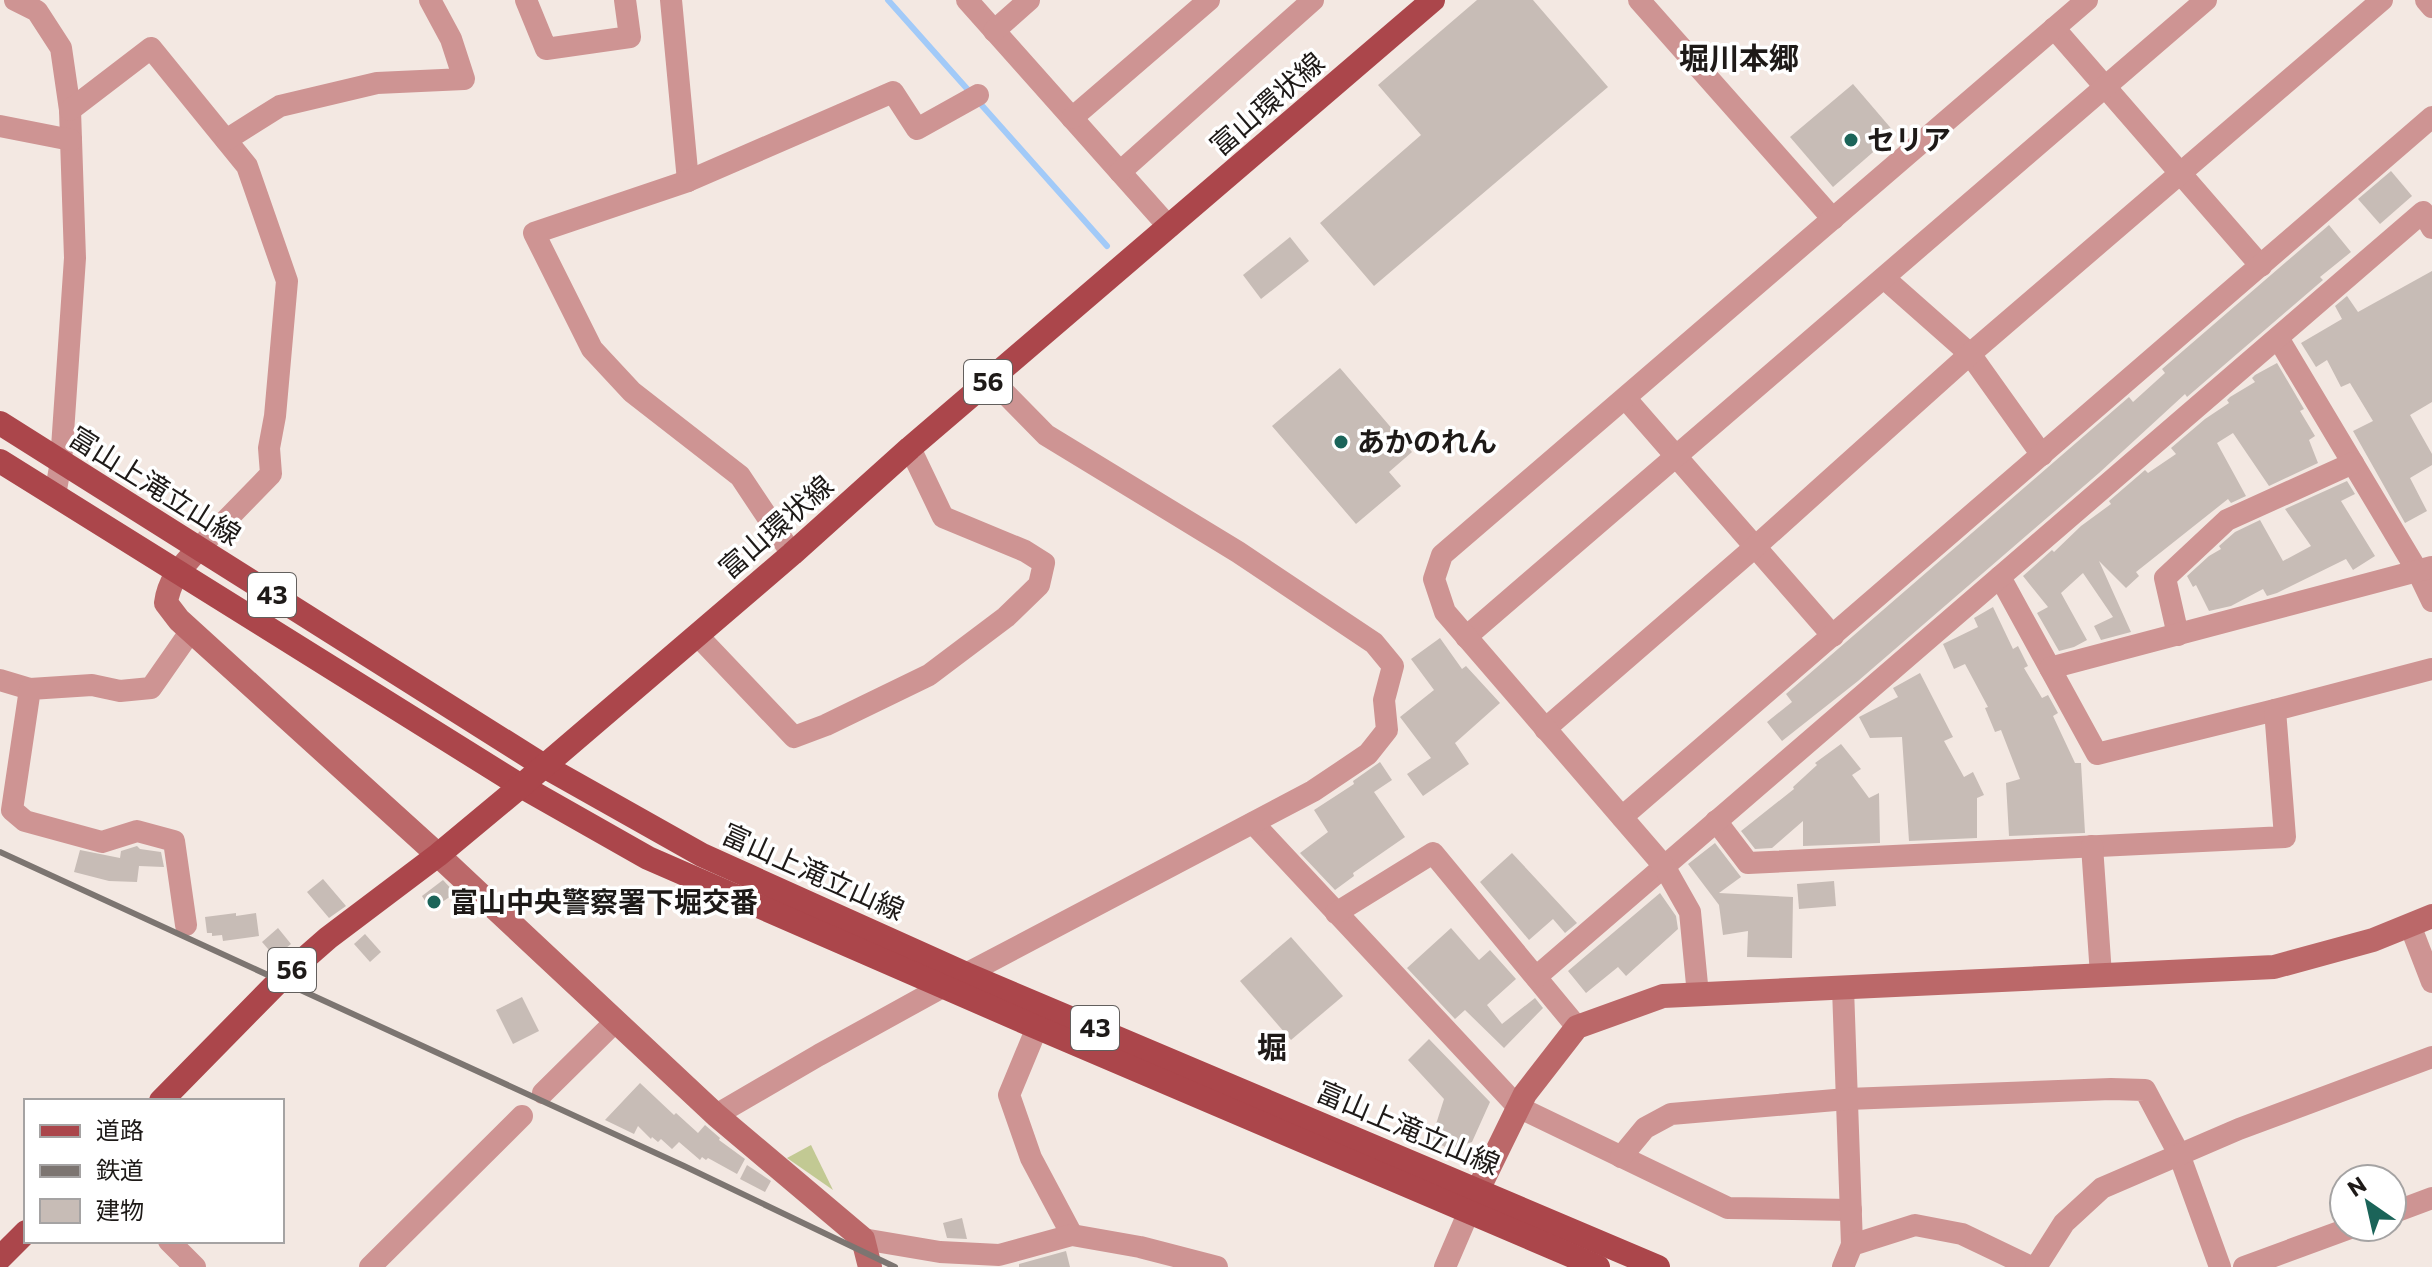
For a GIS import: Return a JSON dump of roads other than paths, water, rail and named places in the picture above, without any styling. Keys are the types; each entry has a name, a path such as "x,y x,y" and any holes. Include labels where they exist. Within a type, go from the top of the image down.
{"main road":[{"name":"富山環状線","path":"163,1099 280,980 328,938 438,855 521,786 1433,0"},
{"name":"富山上滝立山線","path":"0,423 544,766 702,855 966,974 1041,1017"},
{"name":"富山上滝立山線","path":"0,461 521,786 648,858 944,987 1041,1017 1473,1201 1658,1267"},
{"name":"富山上滝立山線","path":"1473,1201 1598,1267"},
{"path":"0,1258 24,1234"}],"street":[{"path":"15,0 37,11 61,48 70,110 75,258 61,462 55,495"},
{"path":"226,140 280,106 377,83 464,79 451,39 430,0"},
{"path":"526,0 546,49 630,37 625,0"},
{"path":"671,0 688,181"},
{"path":"967,0 1169,227"},
{"path":"994,31 1029,0"},
{"path":"1072,118 1209,0"},
{"path":"1120,172 1313,0"},
{"path":"1639,0 1833,219"},
{"path":"1698,995 1690,912 1664,866 1445,612 1434,579 1442,555 2087,0"},
{"path":"1466,637 2206,0"},
{"path":"1545,729 1755,547 1970,354 2382,0"},
{"path":"2426,0 2432,7"},
{"path":"2054,28 2261,266"},
{"path":"70,110 151,48 247,166 287,281 275,416 269,448 271,474 177,571 166,603 190,632 438,855 716,1115 863,1239 940,1252 999,1255 1072,1235 1140,1247 1217,1267"},
{"path":"792,554 740,476 632,392 592,349 534,233 688,181 893,92 917,129 978,95"},
{"path":"1622,817 2432,117"},
{"path":"0,126 71,140"},
{"path":"1536,977 2423,212 2432,228"},
{"path":"1884,278 1970,354 2042,455"},
{"path":"2278,338 2353,463 2425,570 2432,601"},
{"path":"716,1115 966,974 1313,791 1368,754 1387,730 1384,700 1393,666 1374,643 1238,552 1046,435 991,379"},
{"path":"1626,399 1833,636"},
{"path":"697,635 794,737 826,725 929,675 1006,617 1039,585 1044,563 1025,551 943,517 910,448"},
{"path":"2178,635 2165,578 2227,520 2353,463"},
{"path":"2050,668 2425,570"},
{"path":"2000,577 2097,754 2432,669"},
{"path":"0,680 30,689 92,685 120,691 151,688 190,632"},
{"path":"30,689 12,810 25,821 102,842 137,831 174,841 186,925"},
{"path":"1716,821 1748,863 2285,837 2275,710"},
{"path":"1253,823 1518,1107 1728,1208 1851,1210"},
{"path":"2092,846 2101,975"},
{"path":"1336,913 1433,853 1577,1027"},
{"path":"1445,1267 1525,1094 1577,1027 1663,996 2274,967 2373,940 2421,921 2432,982"},
{"path":"1843,988 1852,1245 1843,1267"},
{"path":"1041,1017 1009,1095 1031,1158 1072,1235"},
{"path":"543,1093 615,1022"},
{"path":"1852,1245 1915,1225 1962,1234 2033,1267 2064,1223 2102,1188 2179,1154 2432,1057"},
{"path":"1621,1157 1645,1128 1671,1114 1847,1099 2145,1090 2179,1154 2220,1267"},
{"path":"370,1267 522,1116"},
{"path":"2408,1207 2432,1198"},
{"path":"2244,1267 2328,1236"},
{"path":"863,1239 870,1267"},
{"path":"171,1243 195,1267"}],"waterway":[{"path":"888,0 1107,246"}],"railway":[{"path":"0,852 684,1166 895,1267"}],"place":[{"name":"セリア","path":"1851,140"},
{"name":"あかのれん","path":"1341,442"},
{"name":"富山中央警察署下堀交番","path":"434,902"}],"district":[{"name":"堀川本郷","path":"1739,59"},
{"name":"堀","path":"1272,1048"}]}
